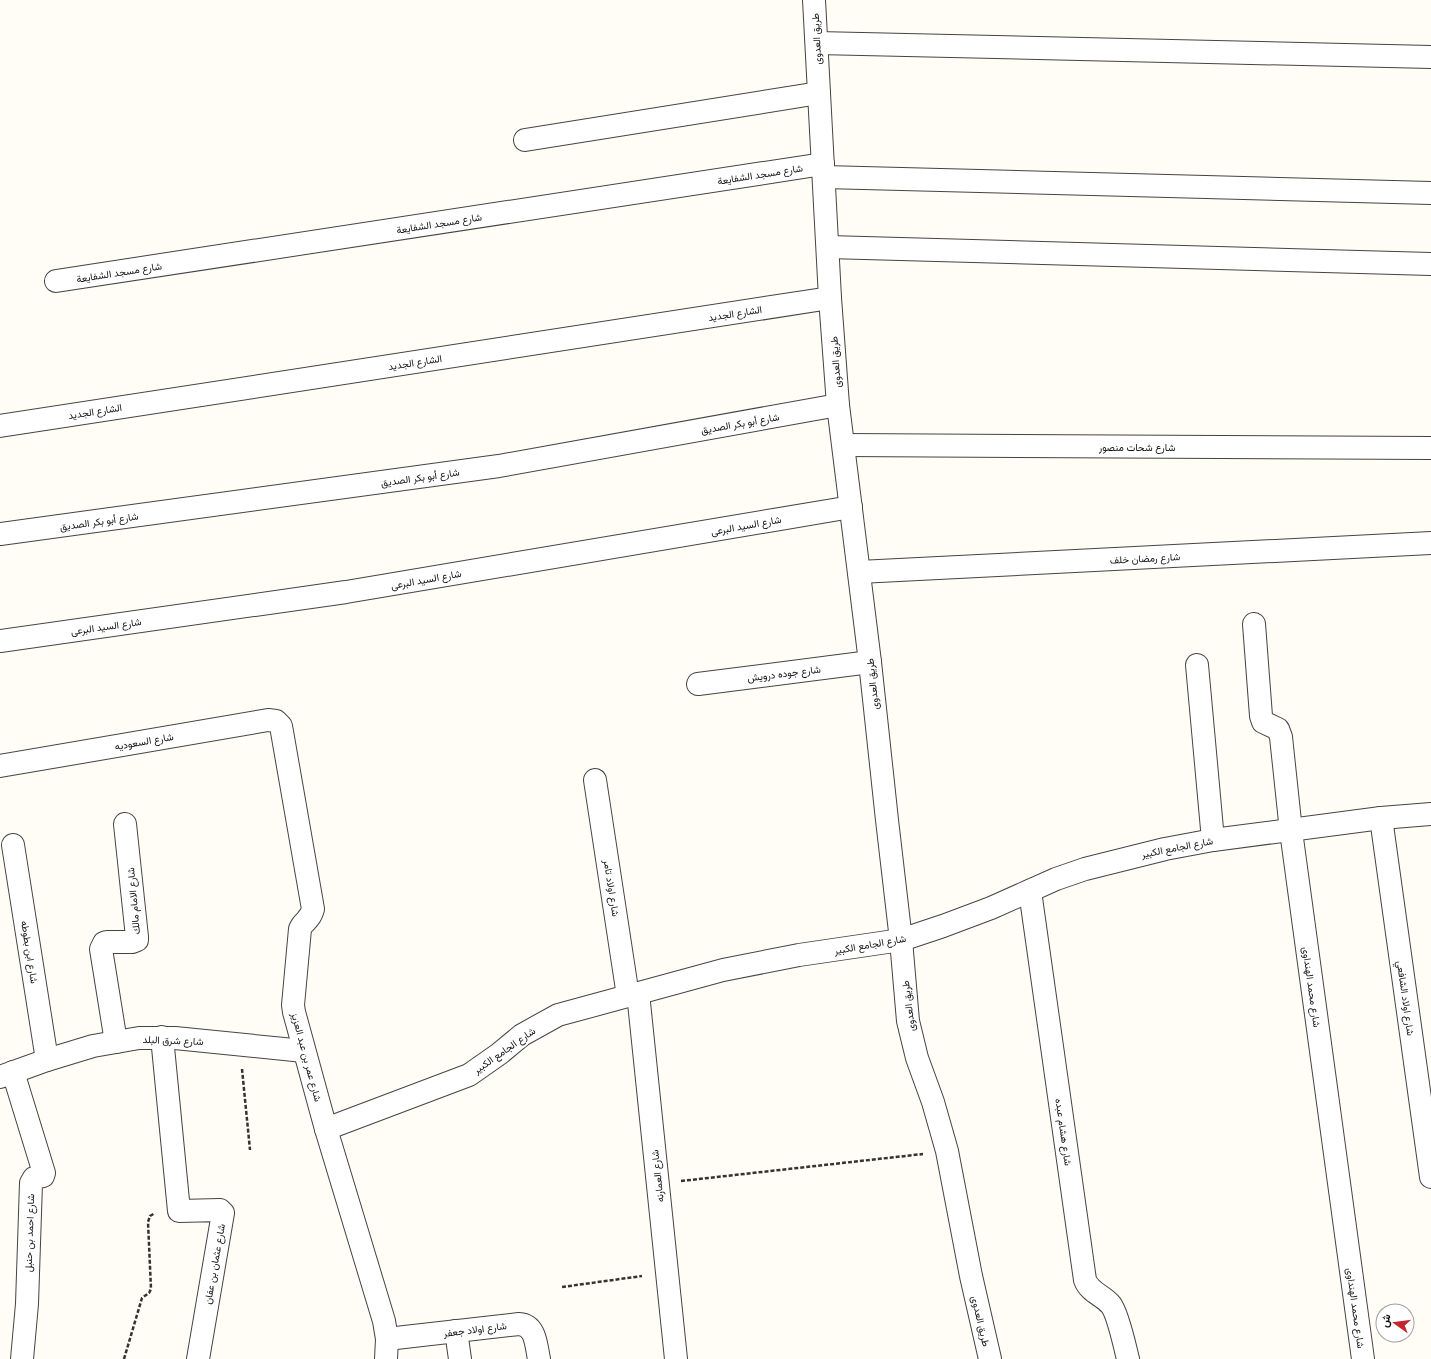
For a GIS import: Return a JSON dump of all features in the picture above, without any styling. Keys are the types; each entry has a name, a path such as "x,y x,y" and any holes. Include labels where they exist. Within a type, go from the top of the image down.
{"street":[{"name":"طريق العدوى","path":"814,0 830,298 838,405 870,662 901,940 908,1021 917,1058 939,1120 947,1151 971,1276 990,1359"},
{"path":"817,43 1431,57"},
{"path":"525,140 819,93"},
{"name":"شارع مسجد الشفايعة","path":"56,281 824,170 1431,193"},
{"path":"828,247 1431,264"},
{"name":"الشارع الجديد","path":"0,426 830,298"},
{"name":"شارع أبو بكر الصديق","path":"0,534 499,466 838,405"},
{"name":"شارع شحات منصور","path":"844,445 1431,448"},
{"name":"شارع السيد البرعى","path":"0,641 346,592 851,507"},
{"name":"شارع رمضان خلف","path":"859,572 1431,543"},
{"name":"شارع محمد الهنداوى","path":"1254,624 1261,716 1263,722 1278,729 1282,737 1291,831 1363,1359"},
{"name":"شارع جوده درويش","path":"698,684 870,662"},
{"path":"1197,665 1213,840"},
{"name":"شارع السعوديه","path":"0,766 268,720 276,721 283,729"},
{"name":"شارع عمر بن عبد العزيز","path":"283,729 313,909 311,916 301,925 300,929 293,1005 296,1021 326,1129 384,1321 387,1349"},
{"name":"شارع اولاد تامر","path":"595,780 633,995"},
{"name":"شارع الجامع الكبير","path":"326,1129 469,1075 499,1054 522,1035 558,1015 723,970 799,955 901,940 942,926 1056,879 1091,867 1165,849 1213,840 1291,831 1381,818 1431,814"},
{"name":"شارع اولاد الشافعي","path":"1381,818 1431,1177"},
{"name":"شارع الامام مالك","path":"116,1042 101,949 104,943 132,942 136,941 137,937 126,824"},
{"name":"شارع ابن بطوطه","path":"13,845 47,1060"},
{"name":"شارع هشام عبده","path":"1030,891 1085,1280 1088,1287 1104,1297 1113,1308 1128,1359"},
{"name":"شارع العمارنه","path":"633,995 658,1183 676,1359"},
{"path":"162,1037 179,1211"},
{"name":"شارع شرق البلد","path":"7,1075 47,1060 93,1046 162,1037 304,1051"},
{"name":"شارع احمد بن حنبل","path":"7,1075 44,1173 43,1176 34,1178 31,1183 27,1304 22,1359"},
{"name":"شارع عثمان بن عفان","path":"179,1211 220,1210 223,1213 198,1359"},
{"name":"شارع اولاد جعفر","path":"387,1349 456,1331 524,1324 532,1331 539,1359"},
{"path":"456,1331 460,1359"}],"path":[{"path":"240,1045 250,1150"},
{"path":"658,1183 947,1151"},
{"path":"124,1359 142,1298 149,1293 151,1289 148,1219 155,1213 179,1211"},
{"path":"562,1287 666,1273"}]}
